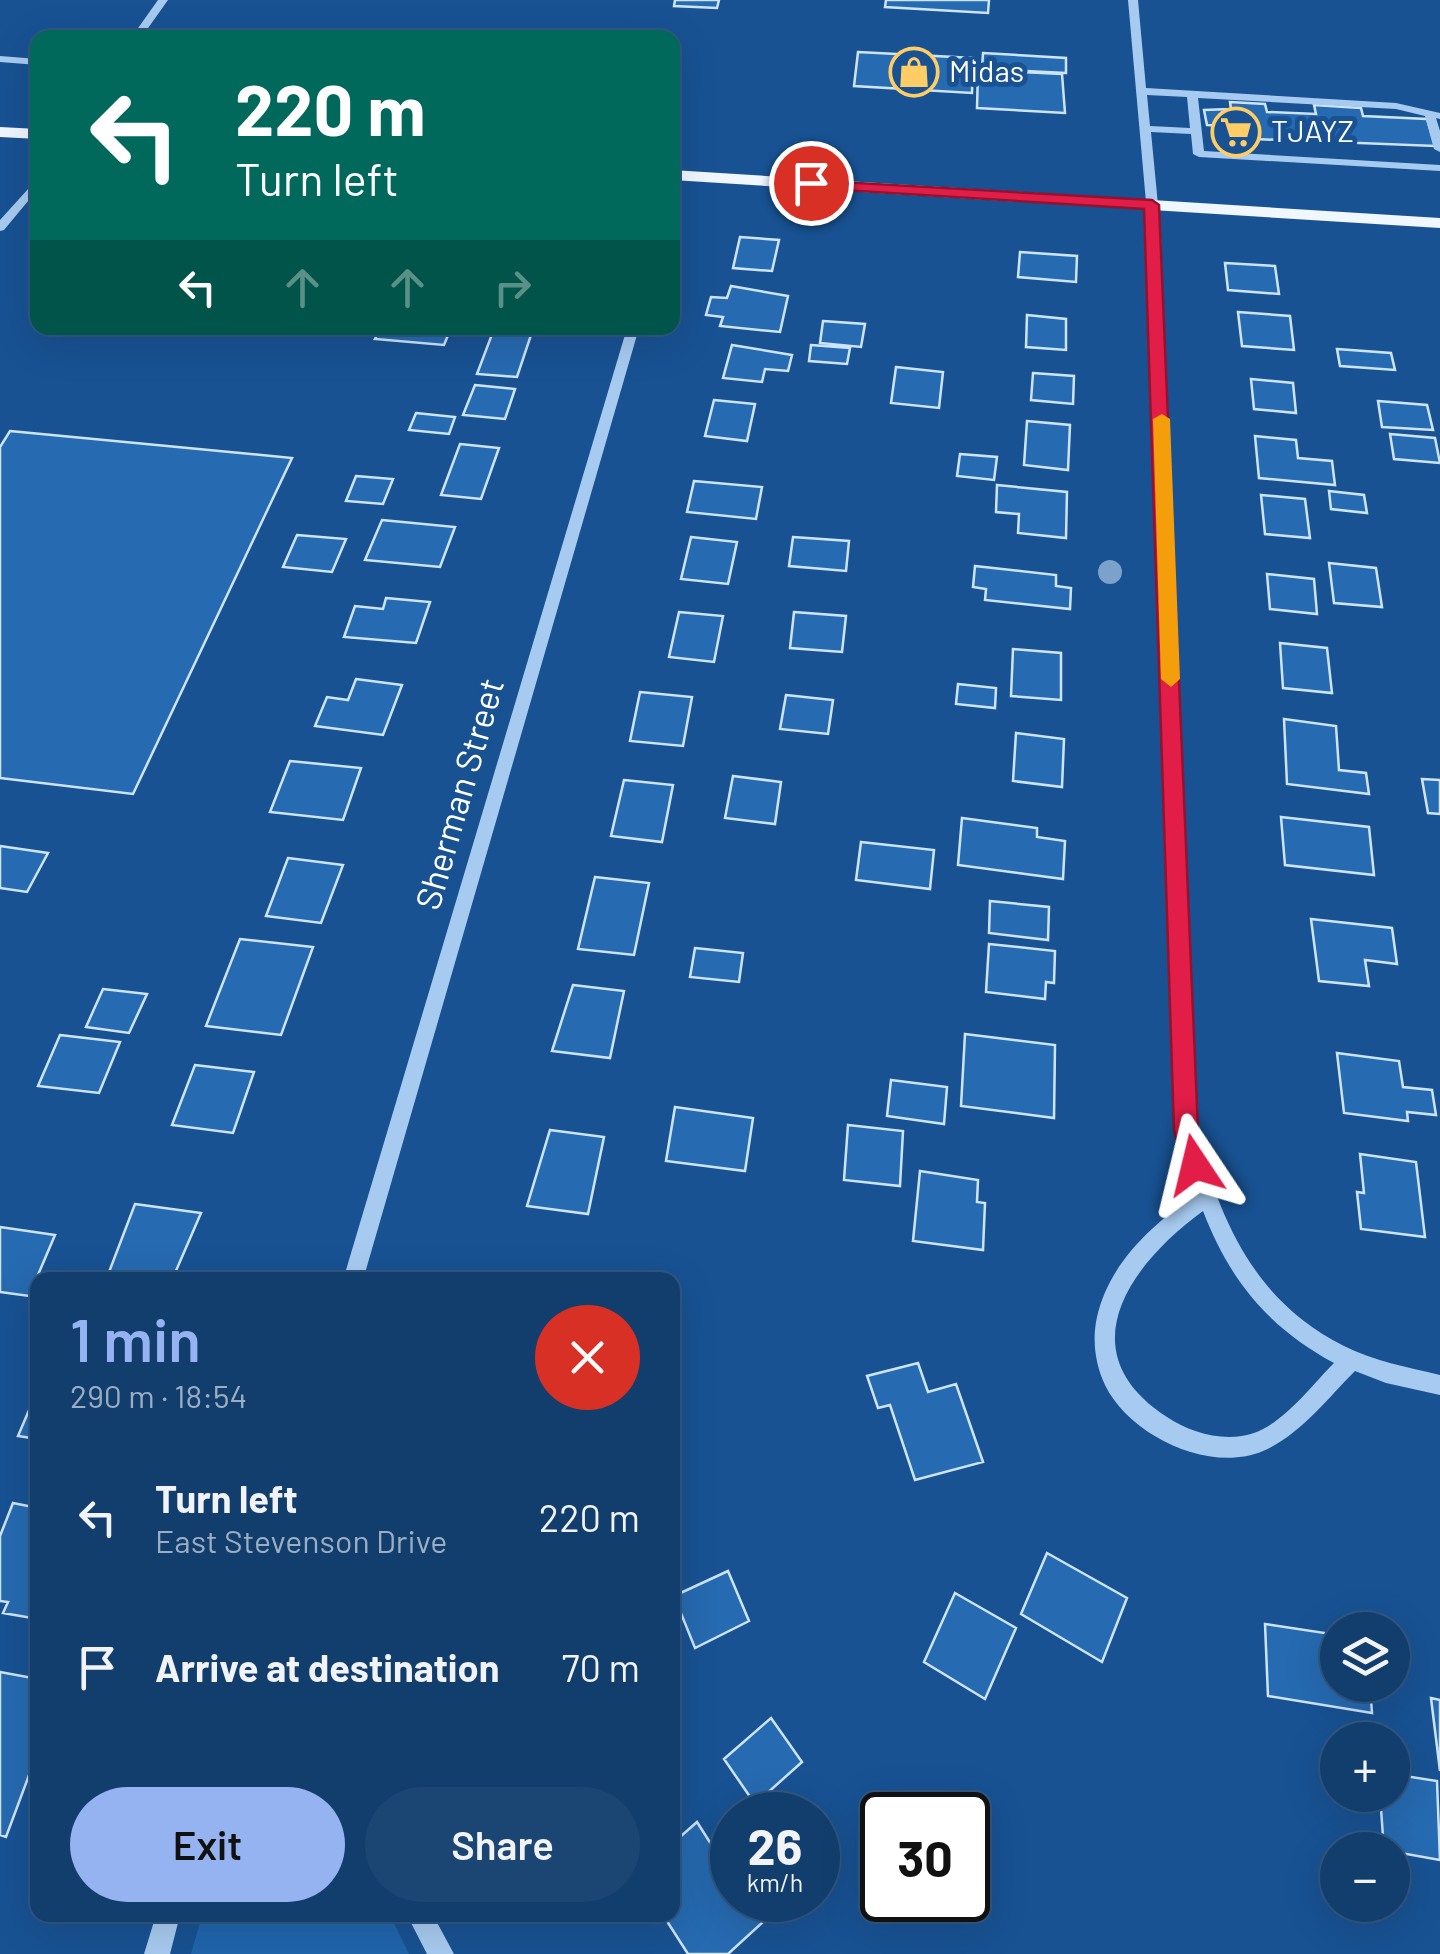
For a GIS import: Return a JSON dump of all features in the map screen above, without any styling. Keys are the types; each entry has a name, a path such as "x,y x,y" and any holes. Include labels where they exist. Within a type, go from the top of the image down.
{"main road":[{"path":"0,132 30,134"},
{"path":"680,180 1440,223"}],"street":[{"path":"141,30 162,0"},
{"path":"1134,0 1152,205 1186,1130 1204,1200 1228,1250 1256,1290 1293,1328 1348,1362 1440,1386"},
{"path":"0,59 30,61"},
{"path":"1140,91 1396,106 1435,116 1440,149"},
{"path":"1192,94 1200,154 1440,168"},
{"path":"1145,129 1196,131"},
{"path":"0,228 30,190"},
{"name":"Sherman Street","path":"355,1272 631,335"},
{"path":"1204,1200 1172,1219 1118,1278 1106,1320 1107,1364 1129,1406 1190,1442 1236,1448 1262,1442 1348,1362"},
{"path":"157,1954 166,1922"},
{"path":"423,1922 441,1954"}],"shaded area":[{"path":"200,1922 393,1922 409,1954 191,1954"}],"building":[{"path":"675,0 719,0 717,8 674,6"},
{"path":"886,0 989,0 988,13 885,7"},
{"path":"858,52 973,58 972,93 854,86"},
{"path":"983,53 1066,58 1066,73 982,69"},
{"path":"978,70 1062,74 1065,113 977,108"},
{"path":"1230,102 1265,104 1267,112 1316,114 1314,105 1361,108 1363,116 1427,119 1435,146 1228,138 1226,126 1207,125 1204,110 1231,109"},
{"path":"740,237 779,240 772,271 733,268"},
{"path":"1020,252 1077,256 1076,282 1018,277"},
{"path":"1225,263 1275,266 1279,294 1228,290"},
{"path":"731,286 788,296 780,332 720,326 723,317 706,315 711,297 727,298"},
{"path":"1238,312 1290,316 1294,350 1242,346"},
{"path":"1027,315 1066,319 1066,350 1026,347"},
{"path":"823,321 865,324 861,347 820,343"},
{"path":"377,335 448,335 444,345 375,339"},
{"path":"492,335 531,335 517,377 477,374"},
{"path":"732,345 792,355 788,371 765,369 762,382 723,378"},
{"path":"811,345 850,348 847,364 809,361"},
{"path":"1337,349 1391,353 1395,370 1340,366"},
{"path":"896,367 943,372 939,408 891,403"},
{"path":"1033,373 1074,376 1073,404 1031,400"},
{"path":"1251,379 1293,383 1296,413 1254,409"},
{"path":"475,385 515,389 505,419 463,415"},
{"path":"714,400 755,404 747,441 705,436"},
{"path":"1378,401 1427,405 1433,430 1382,427"},
{"path":"416,413 455,417 449,434 409,430"},
{"path":"1027,421 1070,425 1068,470 1024,465"},
{"path":"10,431 292,458 133,794 0,778 0,447"},
{"path":"1390,434 1435,438 1440,463 1394,459"},
{"path":"1255,436 1296,440 1298,458 1332,461 1335,485 1259,478"},
{"path":"460,444 499,448 481,499 441,495"},
{"path":"960,454 997,457 994,480 957,476"},
{"path":"356,476 393,479 383,504 346,501"},
{"path":"694,481 762,487 756,519 687,512"},
{"path":"997,485 1067,492 1066,538 1018,533 1019,514 996,512"},
{"path":"1329,491 1364,495 1367,513 1331,509"},
{"path":"1261,495 1305,499 1310,538 1265,534"},
{"path":"382,520 455,527 440,567 365,560"},
{"path":"297,535 346,539 332,572 283,567"},
{"path":"691,537 737,542 728,584 681,579"},
{"path":"793,537 849,541 846,571 789,566"},
{"path":"1329,563 1376,568 1382,607 1334,603"},
{"path":"975,566 1056,575 1056,586 1071,588 1070,609 985,600 986,589 973,587"},
{"path":"1267,574 1314,579 1317,614 1270,609"},
{"path":"386,598 430,602 416,643 344,637 355,606 383,609"},
{"path":"679,612 723,616 714,662 669,657"},
{"path":"794,612 846,616 842,652 790,648"},
{"path":"1280,643 1327,648 1332,693 1283,688"},
{"path":"1013,649 1061,653 1061,700 1011,696"},
{"path":"356,679 402,685 383,735 315,726 327,697 348,700"},
{"path":"958,684 996,688 995,708 956,704"},
{"path":"640,692 692,697 683,746 630,741"},
{"path":"786,695 833,700 828,734 780,729"},
{"path":"1284,719 1336,726 1339,770 1366,773 1369,794 1287,784"},
{"path":"1016,733 1064,739 1062,787 1013,781"},
{"path":"290,761 361,768 343,820 270,812"},
{"path":"733,776 781,782 775,824 725,818"},
{"path":"1422,779 1440,780 1440,814 1428,813"},
{"path":"624,780 673,785 662,842 611,836"},
{"path":"1281,817 1369,827 1374,875 1285,865"},
{"path":"962,818 1037,828 1037,837 1065,841 1063,879 958,865"},
{"path":"861,842 934,850 930,889 856,880"},
{"path":"0,846 48,853 27,892 0,888"},
{"path":"288,858 343,865 321,923 266,916"},
{"path":"595,877 649,883 634,955 578,949"},
{"path":"990,901 1049,907 1048,940 989,933"},
{"path":"1311,919 1392,928 1397,964 1365,960 1369,986 1319,981"},
{"path":"240,939 313,947 281,1035 206,1026"},
{"path":"989,944 1055,951 1054,983 1046,982 1045,999 986,992"},
{"path":"695,948 743,953 739,982 690,977"},
{"path":"573,985 624,991 610,1058 552,1051"},
{"path":"103,989 147,994 129,1033 86,1027"},
{"path":"965,1034 1055,1045 1054,1118 961,1106"},
{"path":"60,1035 120,1042 99,1093 38,1086"},
{"path":"1337,1053 1399,1061 1403,1087 1432,1090 1436,1115 1407,1112 1408,1121 1344,1113"},
{"path":"195,1065 254,1072 233,1133 172,1125"},
{"path":"891,1080 947,1087 944,1124 887,1116"},
{"path":"675,1107 753,1118 745,1171 666,1161"},
{"path":"848,1125 903,1131 900,1186 844,1180"},
{"path":"550,1130 604,1137 588,1214 527,1206"},
{"path":"1360,1154 1416,1162 1425,1237 1361,1229 1357,1192 1364,1193"},
{"path":"920,1171 978,1180 977,1202 985,1203 983,1250 913,1241"},
{"path":"135,1204 201,1213 175,1272 109,1272"},
{"path":"0,1227 55,1235 39,1272 30,1272 29,1296 0,1292"},
{"path":"918,1363 928,1392 956,1384 983,1462 915,1480 890,1405 878,1408 867,1376"},
{"path":"30,1408 30,1438 18,1436"},
{"path":"13,1503 30,1506 30,1618 3,1613 8,1602 0,1601 0,1536"},
{"path":"1047,1553 1127,1598 1102,1662 1021,1614"},
{"path":"728,1571 749,1621 695,1648 680,1611 680,1593"},
{"path":"955,1593 1016,1628 985,1699 924,1662"},
{"path":"1265,1624 1320,1632 1320,1702 1371,1702 1372,1713 1268,1696"},
{"path":"0,1672 30,1678 30,1772 6,1837 0,1835"},
{"path":"1431,1698 1440,1700 1440,1771"},
{"path":"771,1718 802,1762 768,1792 747,1792 724,1759"},
{"path":"1410,1777 1437,1781 1440,1860 1410,1855 1410,1832 1383,1832 1381,1812 1410,1812"},
{"path":"697,1822 710,1842 710,1922 763,1922 728,1954 688,1954 667,1922 680,1922 680,1837"}],"slow traffic":[{"path":"1162,419 1171,679"}],"place":[{"name":"Midas","path":"914,72"},
{"name":"TJAYZ","path":"1236,132"}],"route":[{"path":"811,183 1152,205 1186,1130 1195,1165"}]}
